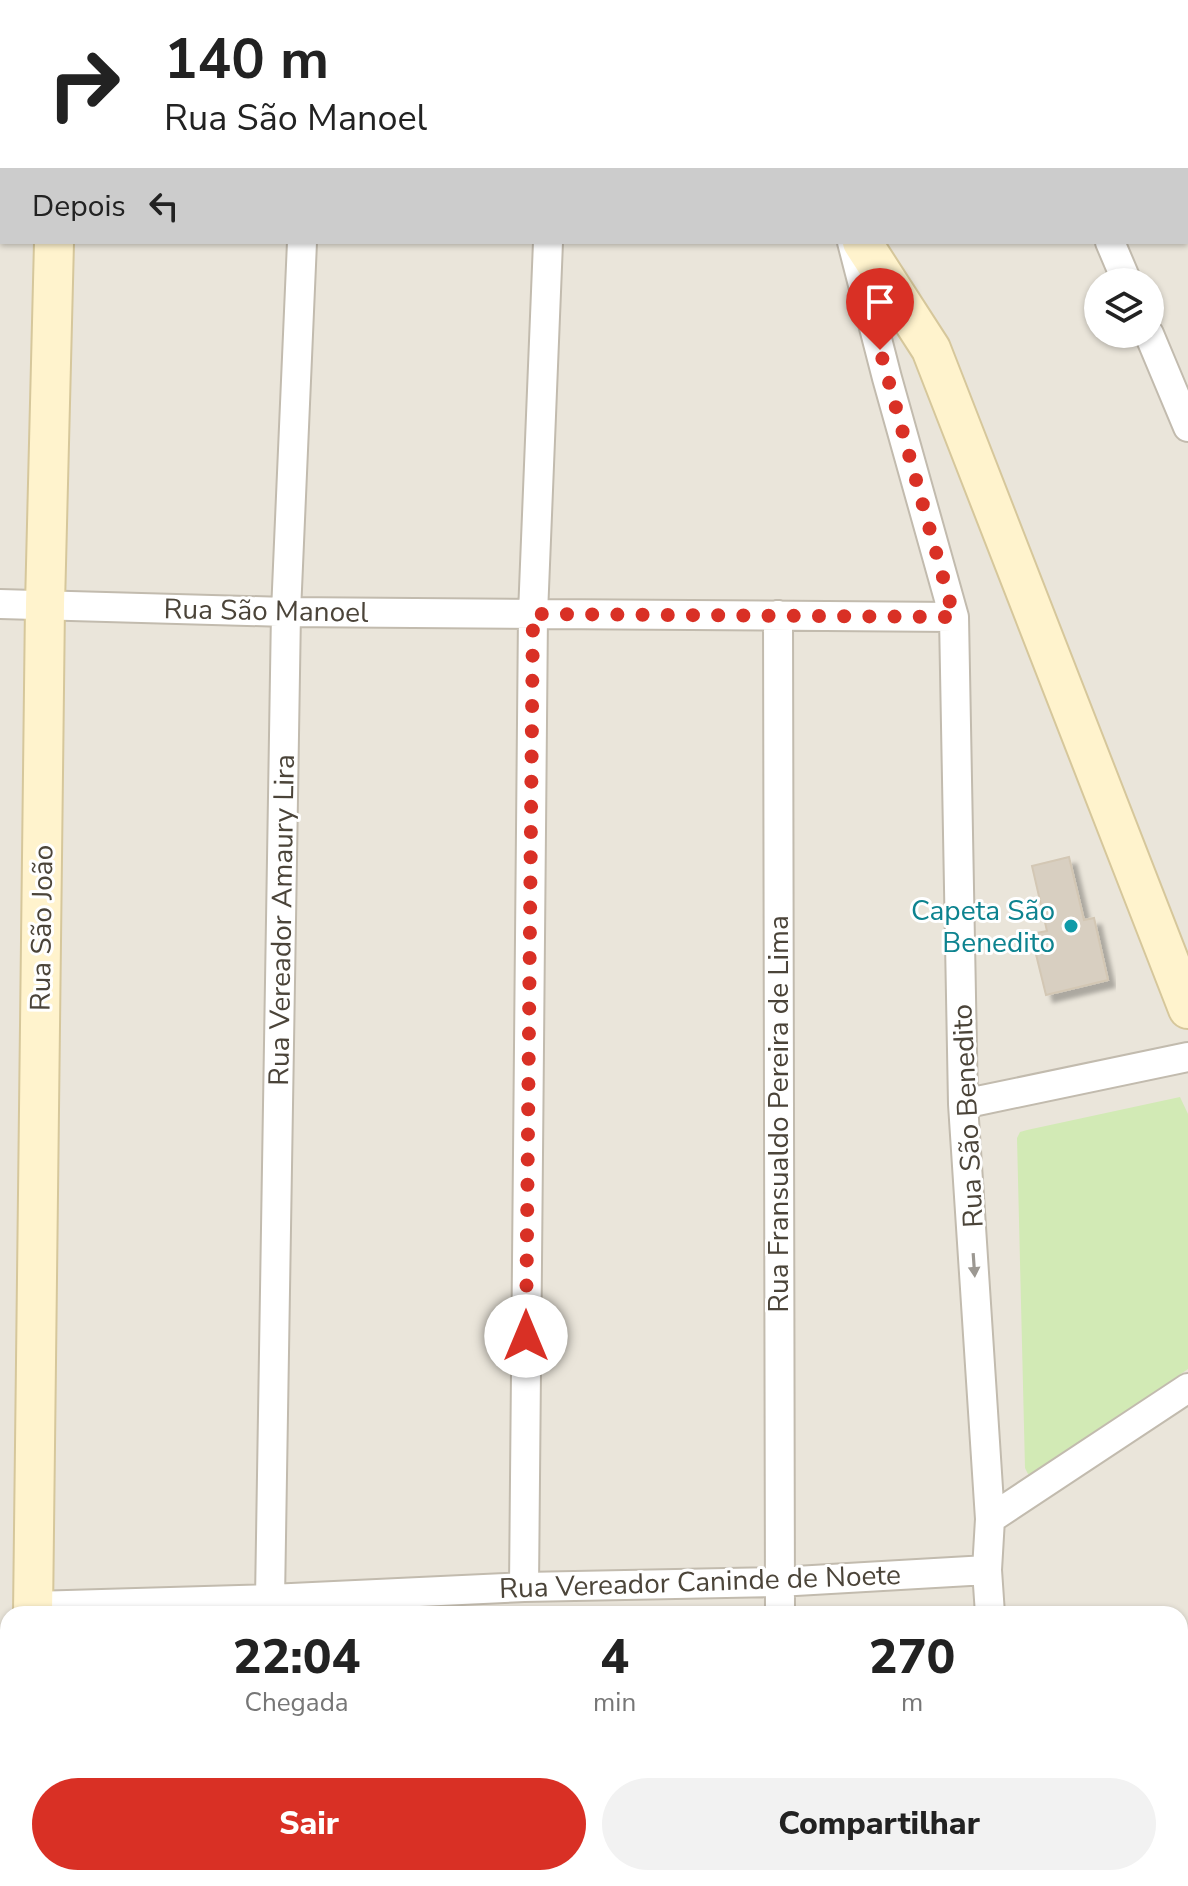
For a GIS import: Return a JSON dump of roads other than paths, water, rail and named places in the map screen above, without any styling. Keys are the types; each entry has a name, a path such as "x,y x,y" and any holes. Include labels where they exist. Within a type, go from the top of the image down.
{"main road":[{"name":"Rua São João","path":"33,1606 45,605 54,244"},
{"path":"863,244 931,349 1188,1009"}],"street":[{"name":"Rua Vereador Amaury Lira","path":"270,1599 286,612 302,244"},
{"path":"524,1587 533,614 548,244"},
{"name":"Rua São Benedito","path":"853,244 954,617 963,1104 990,1519 987,1570 989,1606"},
{"path":"1111,244 1121,268"},
{"path":"1155,348 1188,427"},
{"name":"Rua São Manoel","path":"0,604 286,612 954,617"},
{"name":"Rua Fransualdo Pereira de Lima","path":"778,615 780,1606"},
{"path":"963,1104 1188,1057"},
{"path":"990,1519 1188,1388"},
{"name":"Rua Vereador Caninde de Noete","path":"119,1606 524,1587 778,1582 987,1570"}],"place":[{"name":"Capeta São Benedito","path":"1071,926"}]}
